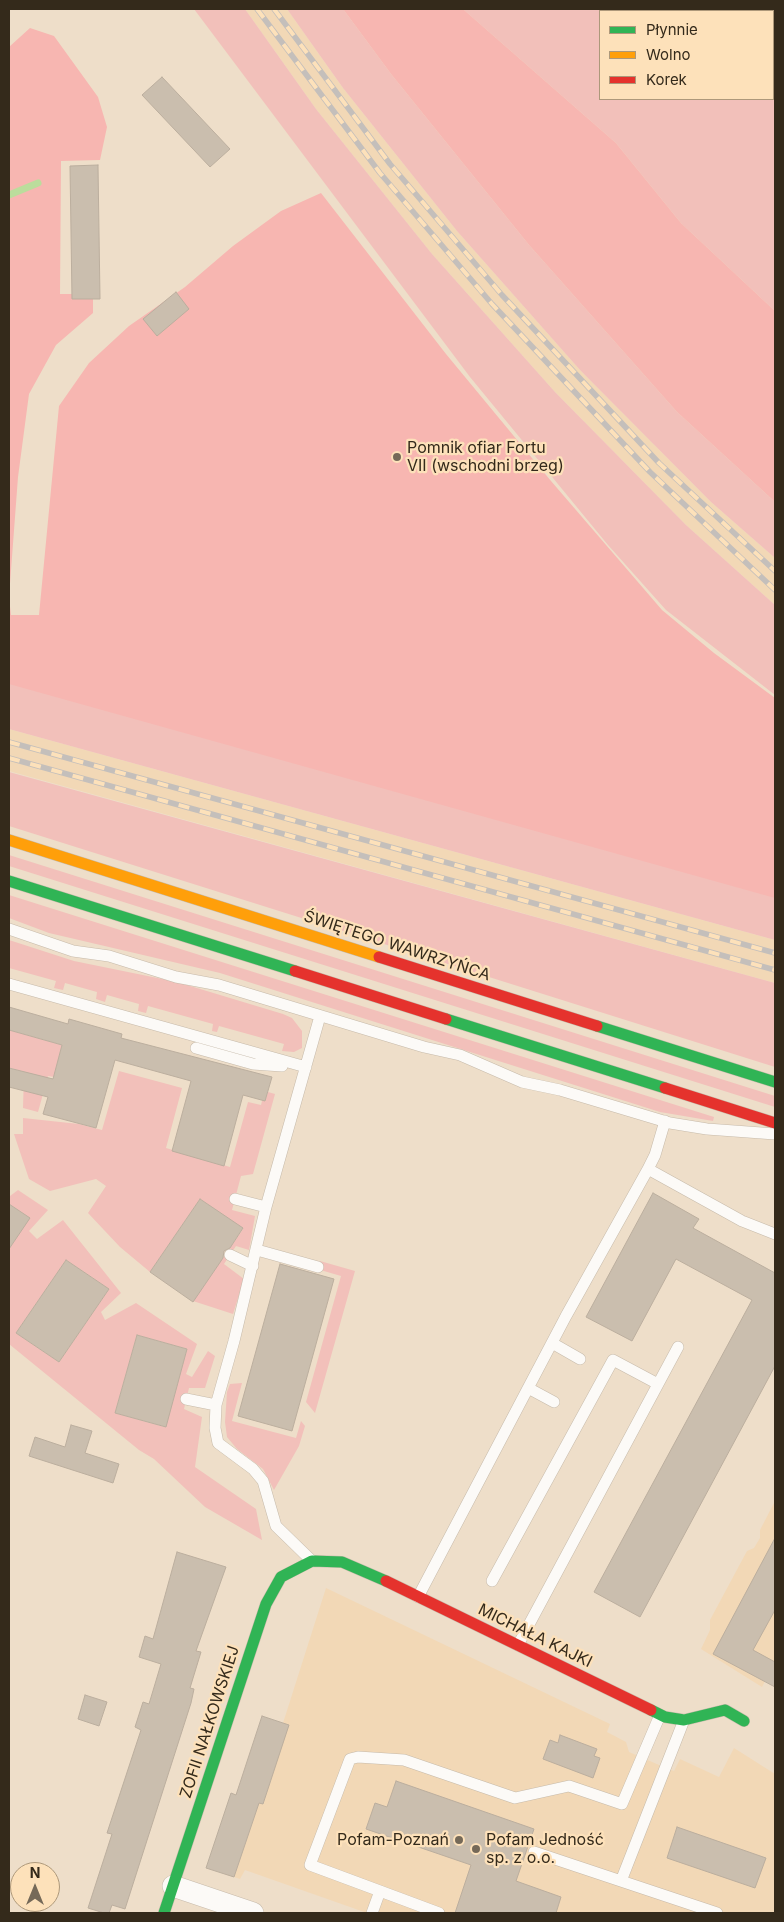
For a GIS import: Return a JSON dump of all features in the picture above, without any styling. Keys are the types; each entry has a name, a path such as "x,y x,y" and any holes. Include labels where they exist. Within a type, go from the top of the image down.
{"main road":[{"name":"ŚWIĘTEGO WAWRZYŃCA","path":"9,840 775,1082"},
{"path":"9,881 775,1122"},
{"name":"MICHAŁA KAJKI","path":"312,1561 342,1562 661,1715 684,1720"},
{"name":"ZOFII NAŁKOWSKIEJ","path":"164,1913 266,1604 281,1577 312,1561"},
{"path":"684,1720 707,1712 725,1710 744,1720"}],"street":[{"path":"173,1886 253,1913"}],"lane":[{"path":"9,929 73,951 110,956 176,977 219,985 424,1047 460,1055 522,1082 560,1090 665,1121 706,1129 775,1134"},
{"path":"9,984 306,1067"},
{"path":"312,1561 276,1526 263,1481 252,1469 218,1443 215,1428 216,1405 253,1266 266,1208 320,1016"},
{"path":"196,1048 252,1064 306,1067"},
{"path":"418,1597 552,1343 648,1169 655,1155 665,1121"},
{"path":"648,1169 742,1221 775,1234"},
{"path":"235,1199 266,1208"},
{"path":"257,1250 318,1267"},
{"path":"230,1255 253,1266"},
{"path":"552,1343 580,1359"},
{"path":"518,1645 678,1347"},
{"path":"492,1581 613,1360 658,1384"},
{"path":"528,1388 554,1402"},
{"path":"186,1398 216,1405"},
{"path":"439,1913 310,1865 350,1759 358,1757 404,1760 514,1798 569,1786 622,1804 661,1715"},
{"path":"621,1881 684,1720"},
{"path":"534,1852 717,1913"},
{"path":"372,1913 380,1891"}],"shaded area":[{"path":"194,9 245,9 316,109 432,254 555,392 686,525 775,605 775,695 666,610 608,545 470,377"},
{"path":"245,9 287,9 343,88 457,231 580,370 711,502 775,558 775,605 686,525 555,392 432,254 316,109"},
{"path":"287,9 343,9 391,74 529,245 677,412 775,502 775,558 711,502 580,370 457,231 343,88"},
{"path":"343,9 463,9 616,143 681,223 775,311 775,502 677,412 529,245 391,74"},
{"path":"463,9 775,9 775,311 681,223 616,143"},
{"path":"30,28 54,36 98,97 107,127 100,160 61,161 60,294 93,294 93,313 56,345 29,394 18,477 9,597 9,47"},
{"path":"321,193 446,354 551,481 662,610 714,653 775,698 775,898 9,684 9,598 11,615 39,615 59,406 89,363 129,326 185,287 233,246 281,211"},
{"path":"9,675 775,895 775,940 9,729"},
{"path":"9,729 775,940 775,983 9,771"},
{"path":"9,772 775,983 775,1067 9,826"},
{"path":"9,855 775,1096 775,1107 9,866"},
{"path":"9,895 714,1117 713,1121 660,1112 220,973 49,933 9,918"},
{"path":"9,940 74,961 177,982 283,1014 292,1018 302,1031 302,1048 294,1052 282,1051 284,1044 219,1026 217,1032 212,1031 213,1024 148,1006 146,1013 138,1011 139,1004 107,995 105,1002 96,999 97,992 65,983 63,990 54,988 56,981 9,968"},
{"path":"9,1030 62,1045 54,1077 48,1076 38,1112 23,1108 24,1072 10,1068 9,1074"},
{"path":"119,1071 182,1088 166,1148 230,1167 248,1102 261,1105 262,1101 265,1101 268,1092 275,1094 253,1174 241,1176 232,1210 255,1216 249,1250 236,1246 224,1264 244,1279 233,1314 193,1301 243,1229 200,1199 150,1272 120,1247 88,1213 106,1186 96,1179 50,1191 29,1179 14,1134 23,1134 23,1118 79,1124 102,1130"},
{"path":"9,1167 10,1196 18,1190 48,1210 29,1231 37,1239 63,1220 121,1293 101,1312 105,1320 136,1303 197,1344 186,1374 192,1377 208,1351 215,1356 205,1388 189,1388 184,1409 202,1417 195,1467 256,1509 262,1540 205,1507 154,1459 139,1450 9,1344 9,1249 29,1218 9,1204","holes":["66,1260 109,1289 59,1362 16,1333","137,1335 187,1349 165,1427 115,1413"]},
{"path":"320,1261 355,1271 315,1413 306,1402 341,1276 317,1269"},
{"path":"242,1383 232,1421 296,1438 301,1421 305,1426 299,1446 274,1490 263,1469 237,1449 227,1437 225,1422 227,1392 230,1384"},
{"path":"775,1501 775,1662 762,1687 701,1649 710,1630 710,1620 747,1551 754,1548 760,1538 760,1530"},
{"path":"326,1588 610,1724 607,1732 626,1742 629,1752 666,1768 674,1771 680,1759 719,1777 734,1748 775,1774 775,1913 367,1913 245,1870 240,1879 234,1877"}],"building":[{"path":"162,77 230,149 210,167 142,95"},
{"path":"98,165 100,299 72,299 70,166"},
{"path":"176,292 189,309 157,336 143,319"},
{"path":"9,1007 68,1024 69,1019 122,1034 121,1038 272,1077 265,1101 243,1095 224,1166 172,1151 191,1081 115,1060 96,1128 43,1114 48,1097 9,1087 9,1068 53,1079 62,1045 9,1030"},
{"path":"653,1193 699,1219 693,1228 775,1273 775,1366 640,1617 594,1592 752,1300 676,1259 632,1341 586,1317"},
{"path":"200,1199 243,1228 230,1248 224,1251 223,1258 193,1302 150,1272"},
{"path":"9,1204 30,1218 9,1249"},
{"path":"66,1260 109,1289 59,1362 16,1333"},
{"path":"280,1264 334,1279 292,1431 238,1416"},
{"path":"137,1335 187,1349 166,1427 115,1413"},
{"path":"71,1425 92,1431 85,1453 119,1464 113,1483 29,1456 35,1437 65,1447"},
{"path":"775,1538 775,1610 753,1650 775,1662 775,1687 713,1654"},
{"path":"177,1552 226,1567 196,1651 201,1652 190,1688 194,1689 191,1703 125,1909 112,1905 109,1913 104,1913 88,1908 112,1834 107,1833 141,1730 135,1727 143,1702 149,1704 161,1664 139,1657 145,1636 153,1639"},
{"path":"85,1695 107,1702 99,1726 78,1719"},
{"path":"262,1716 289,1725 263,1804 259,1803 234,1877 206,1868 231,1793 236,1795"},
{"path":"560,1735 597,1749 594,1756 600,1758 593,1778 543,1759 550,1740 558,1743"},
{"name":"Pofam Jedność sp. z o.o.","path":"396,1781 534,1829 516,1881 561,1897 556,1913 455,1913 471,1865 366,1829 375,1803 387,1807"},
{"path":"677,1827 766,1858 755,1888 667,1858"}],"waterway":[{"path":"9,195 38,183"}],"railway":[{"path":"257,9 380,173 492,304 650,472 775,590"},
{"path":"274,9 390,164 502,295 659,463 775,571"},
{"path":"9,742 775,953"},
{"path":"9,758 775,970"}],"traffic: fast":[{"path":"9,881 295,971"},
{"path":"446,1019 665,1088"},
{"path":"597,1026 775,1082"},
{"path":"164,1913 266,1604 281,1577 312,1561 342,1562 386,1581"},
{"path":"651,1710 665,1717 684,1720 725,1710 744,1721"}],"traffic: slow":[{"path":"9,840 379,957"}],"traffic: jam":[{"path":"379,957 597,1026"},
{"path":"295,971 446,1019"},
{"path":"665,1088 775,1123"},
{"path":"386,1581 651,1710"}],"place":[{"name":"Pomnik ofiar Fortu VII (wschodni brzeg)","path":"397,457"},
{"name":"Pofam-Poznań","path":"459,1840"},
{"name":"Pofam Jedność sp. z o.o.","path":"476,1849"}]}
